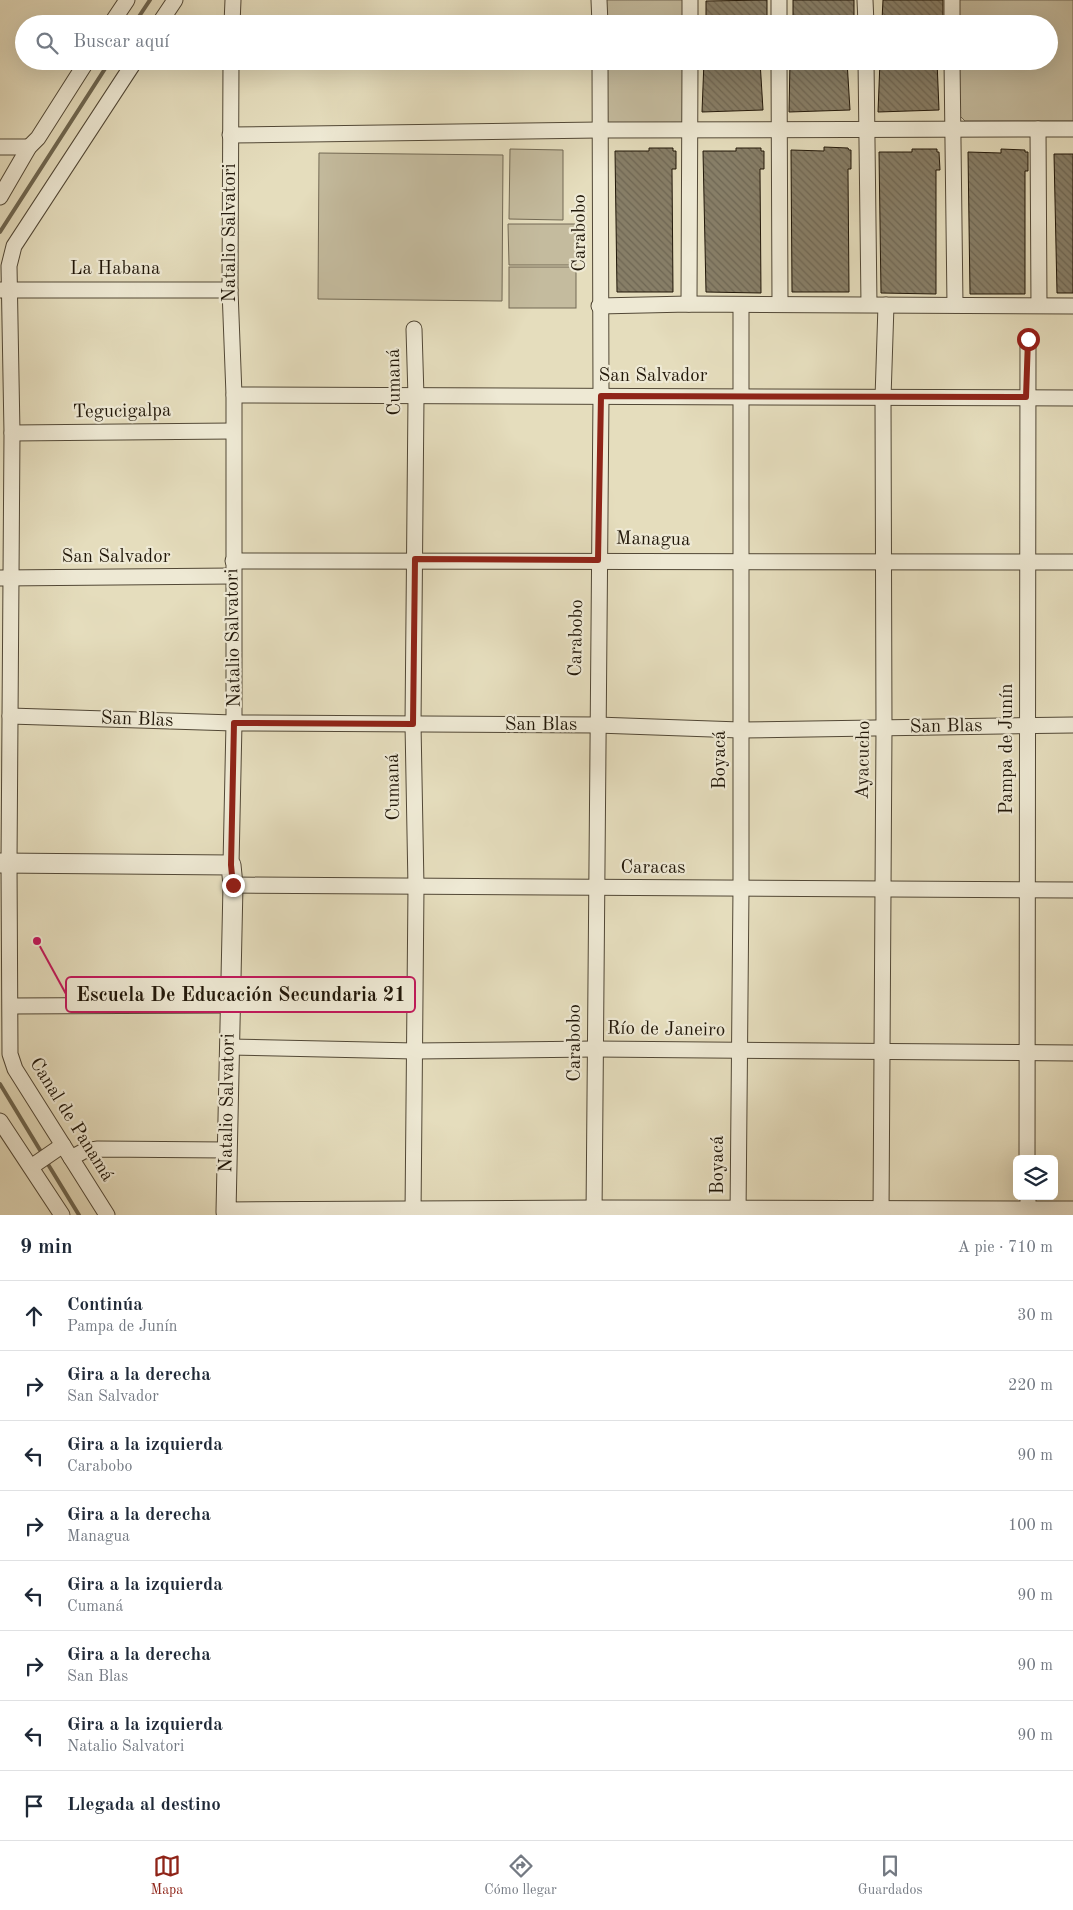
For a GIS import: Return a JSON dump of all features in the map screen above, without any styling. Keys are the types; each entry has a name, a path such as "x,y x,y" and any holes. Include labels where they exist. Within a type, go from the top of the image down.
{"street":[{"path":"117,15 127,0"},
{"path":"165,15 175,0"},
{"path":"232,15 233,0"},
{"path":"599,0 600,15"},
{"path":"690,0 690,15"},
{"path":"779,15 780,0"},
{"path":"865,0 866,15"},
{"path":"952,0 952,15"},
{"path":"0,197 29,147 38,138 81,70"},
{"name":"Canal de Panamá","path":"106,1215 12,1063 10,1054 10,1006 4,863 10,716 5,578 12,433 5,289 10,256 14,246 129,70"},
{"name":"Natalio Salvatori","path":"226,1214 233,885 231,865 234,723 232,431 234,395 230,290 231,70"},
{"name":"Carabobo","path":"594,1212 595,888 601,396 599,306 600,70"},
{"path":"689,304 690,70"},
{"path":"779,70 780,304"},
{"path":"866,70 869,304"},
{"path":"952,70 956,305"},
{"path":"1038,129 1039,305"},
{"path":"230,134 599,130 953,131 1073,129"},
{"path":"0,147 29,147"},
{"name":"La Habana","path":"5,289 230,290"},
{"path":"599,306 869,304 1073,306"},
{"name":"Boyacá","path":"738,1213 741,888 741,305"},
{"name":"Ayacucho","path":"881,1213 884,728 883,398 886,305"},
{"name":"Cumaná","path":"413,1213 416,887 413,724 416,397 414,329"},
{"name":"Pampa de Junín","path":"1027,1155 1026,397 1028,339"},
{"name":"San Salvador","path":"234,395 1073,398"},
{"name":"Tegucigalpa","path":"12,433 232,431"},
{"name":"Managua","path":"233,560 1073,562"},
{"name":"San Salvador","path":"5,578 233,576"},
{"name":"San Blas","path":"10,716 234,723 597,725 740,730 1073,726"},
{"path":"4,863 231,865"},
{"name":"Caracas","path":"233,885 1073,890"},
{"path":"10,1006 231,1005"},
{"name":"Río de Janeiro","path":"229,1047 415,1051 595,1049 739,1052 1073,1053"},
{"path":"0,1121 62,1215"},
{"path":"31,1167 63,1145"},
{"path":"71,1158 84,1151 98,1149 226,1150"},
{"path":"226,1214 881,1213 1028,1207 1073,1211"}],"shaded area":[{"path":"599,0 689,0 690,15 600,15"},
{"path":"957,0 1073,0 1073,121 965,121 960,116 958,70 1058,70 1058,15 957,15"},
{"path":"600,70 690,70 690,131 599,130"},
{"path":"510,149 563,150 563,220 509,219"},
{"path":"319,153 503,155 502,301 318,299"},
{"path":"508,224 575,224 576,265 509,265"},
{"path":"509,267 576,267 576,308 509,308"}],"building":[{"path":"767,0 767,15 706,15 706,1"},
{"path":"793,0 854,0 854,15 793,15"},
{"path":"883,0 943,0 943,15 882,15"},
{"path":"704,70 761,70 763,110 702,112"},
{"path":"790,70 848,70 850,110 789,112"},
{"path":"880,70 937,70 939,110 878,112"},
{"path":"824,147 848,148 851,150 851,169 848,169 849,292 792,292 791,150 824,151"},
{"path":"649,148 673,148 673,151 676,151 676,169 672,169 673,292 617,292 615,151 649,151"},
{"path":"736,148 761,148 761,151 764,151 764,169 760,169 761,293 706,292 703,151 736,151"},
{"path":"912,149 937,149 937,152 939,152 940,170 936,170 936,294 881,293 879,152 912,152"},
{"path":"1001,149 1025,150 1025,152 1028,152 1028,171 1025,171 1025,294 970,294 968,152 1001,153"},
{"path":"1054,154 1073,154 1073,293 1057,293"}],"waterway":[{"path":"140,15 150,0"},
{"path":"0,232 104,70"},
{"path":"0,1084 43,1155"},
{"path":"46,1161 79,1215"}],"place":[{"name":"Escuela De Educación Secundaria 21","path":"37,941"}],"route":[{"path":"233,885 231,865 234,723 413,724 415,559 598,560 601,396 1026,397 1028,339"}]}
